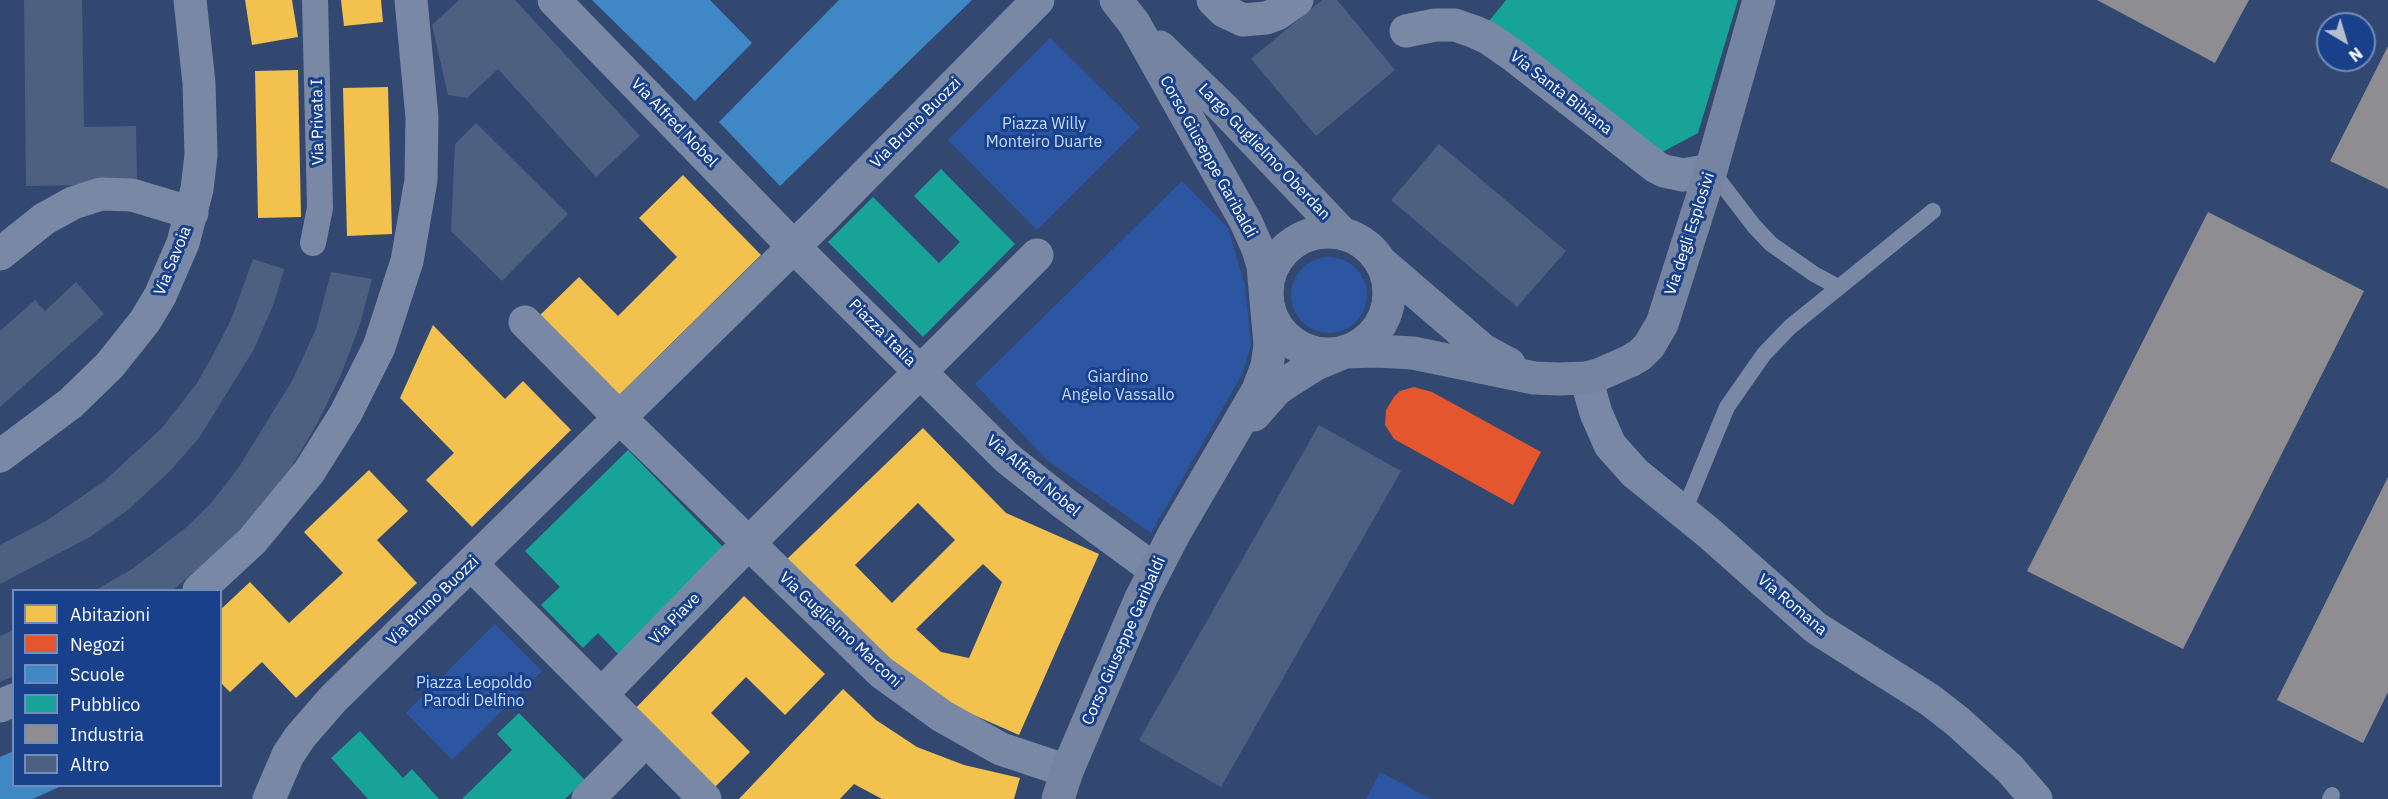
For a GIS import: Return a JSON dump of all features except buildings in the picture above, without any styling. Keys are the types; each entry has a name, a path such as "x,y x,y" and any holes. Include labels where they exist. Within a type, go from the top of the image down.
{"main road":[{"name":"Via degli Esplosivi","path":"1345,352 1413,353 1534,378 1586,378 1611,371 1630,362 1649,346 1662,324 1711,170 1759,0"},
{"name":"Largo Guglielmo Oberdan","path":"1125,11 1341,232 1365,244 1383,264 1389,280 1390,299 1386,317 1376,333 1362,345 1345,352 1327,355 1309,352 1292,343 1279,330 1270,314 1267,296 1270,274 1274,264 1288,246 1307,235 1319,232 1341,232"},
{"name":"Corso Giuseppe Garibaldi","path":"1063,785 1155,570 1258,390 1267,366 1270,345 1267,296 1258,249 1246,222 1125,11"},
{"name":"Via degli Esplosivi","path":"1383,264 1483,350 1534,378"},
{"name":"Corso Giuseppe Garibaldi","path":"1218,457 1276,390 1302,372 1345,352"}],"street":[{"name":"Via Savoia","path":"0,456 71,403 129,344 160,296 183,243 200,178 201,155 199,83 190,0"},
{"name":"Via Privata I","path":"313,243 320,208 315,0"},
{"path":"201,589 252,541 309,472 346,413 379,347 407,261 421,180 422,117 411,0"},
{"name":"Via Alfred Nobel","path":"554,0 794,247"},
{"name":"Via Bruno Buozzi","path":"794,247 1038,0"},
{"path":"1213,0 1224,11 1235,18 1244,20 1266,18 1298,0"},
{"name":"Via Santa Bibiana","path":"1407,31 1435,25 1455,25 1475,32 1514,56 1656,167 1683,175 1711,170"},
{"path":"0,254 44,219 73,203 102,194 132,195 192,213"},
{"path":"620,418 794,247"},
{"name":"Piazza Italia","path":"749,543 920,372 794,247"},
{"path":"920,372 1037,255"},
{"path":"525,322 749,543"},
{"name":"Via Alfred Nobel","path":"920,372 1025,474 1155,570"},
{"name":"Via Romana","path":"1586,378 1596,413 1610,445 1635,473 1684,512 1816,628 1930,700 1957,721 2010,769 2036,799"},
{"name":"Via Bruno Buozzi","path":"268,799 288,755 313,721 620,418"},
{"name":"Via Piave","path":"602,694 749,543"},
{"name":"Via Guglielmo Marconi","path":"749,543 846,640 901,688 958,726 1001,748 1063,785"},
{"path":"471,564 705,799"},
{"path":"588,799 646,740"}],"lane":[{"path":"1711,170 1754,226 1771,244 1814,274 1838,287"},
{"path":"1684,512 1719,423 1753,369 1790,327 1933,211"}],"green space":[{"name":"Piazza Willy Monteiro Duarte","path":"1050,38 1140,127 1037,230 948,140"},
{"name":"Giardino Angelo Vassallo","path":"1182,181 1228,228 1245,286 1251,344 1243,373 1151,533 1047,460 975,384"},
{"path":"1329,257 1344,260 1356,268 1364,280 1367,295 1364,310 1356,322 1344,330 1329,333 1314,330 1302,322 1294,310 1291,295 1294,280 1302,268 1314,260"},
{"name":"Piazza Leopoldo Parodi Delfino","path":"495,624 542,671 452,760 406,713"},
{"path":"1380,772 1431,799 1366,799"}]}
